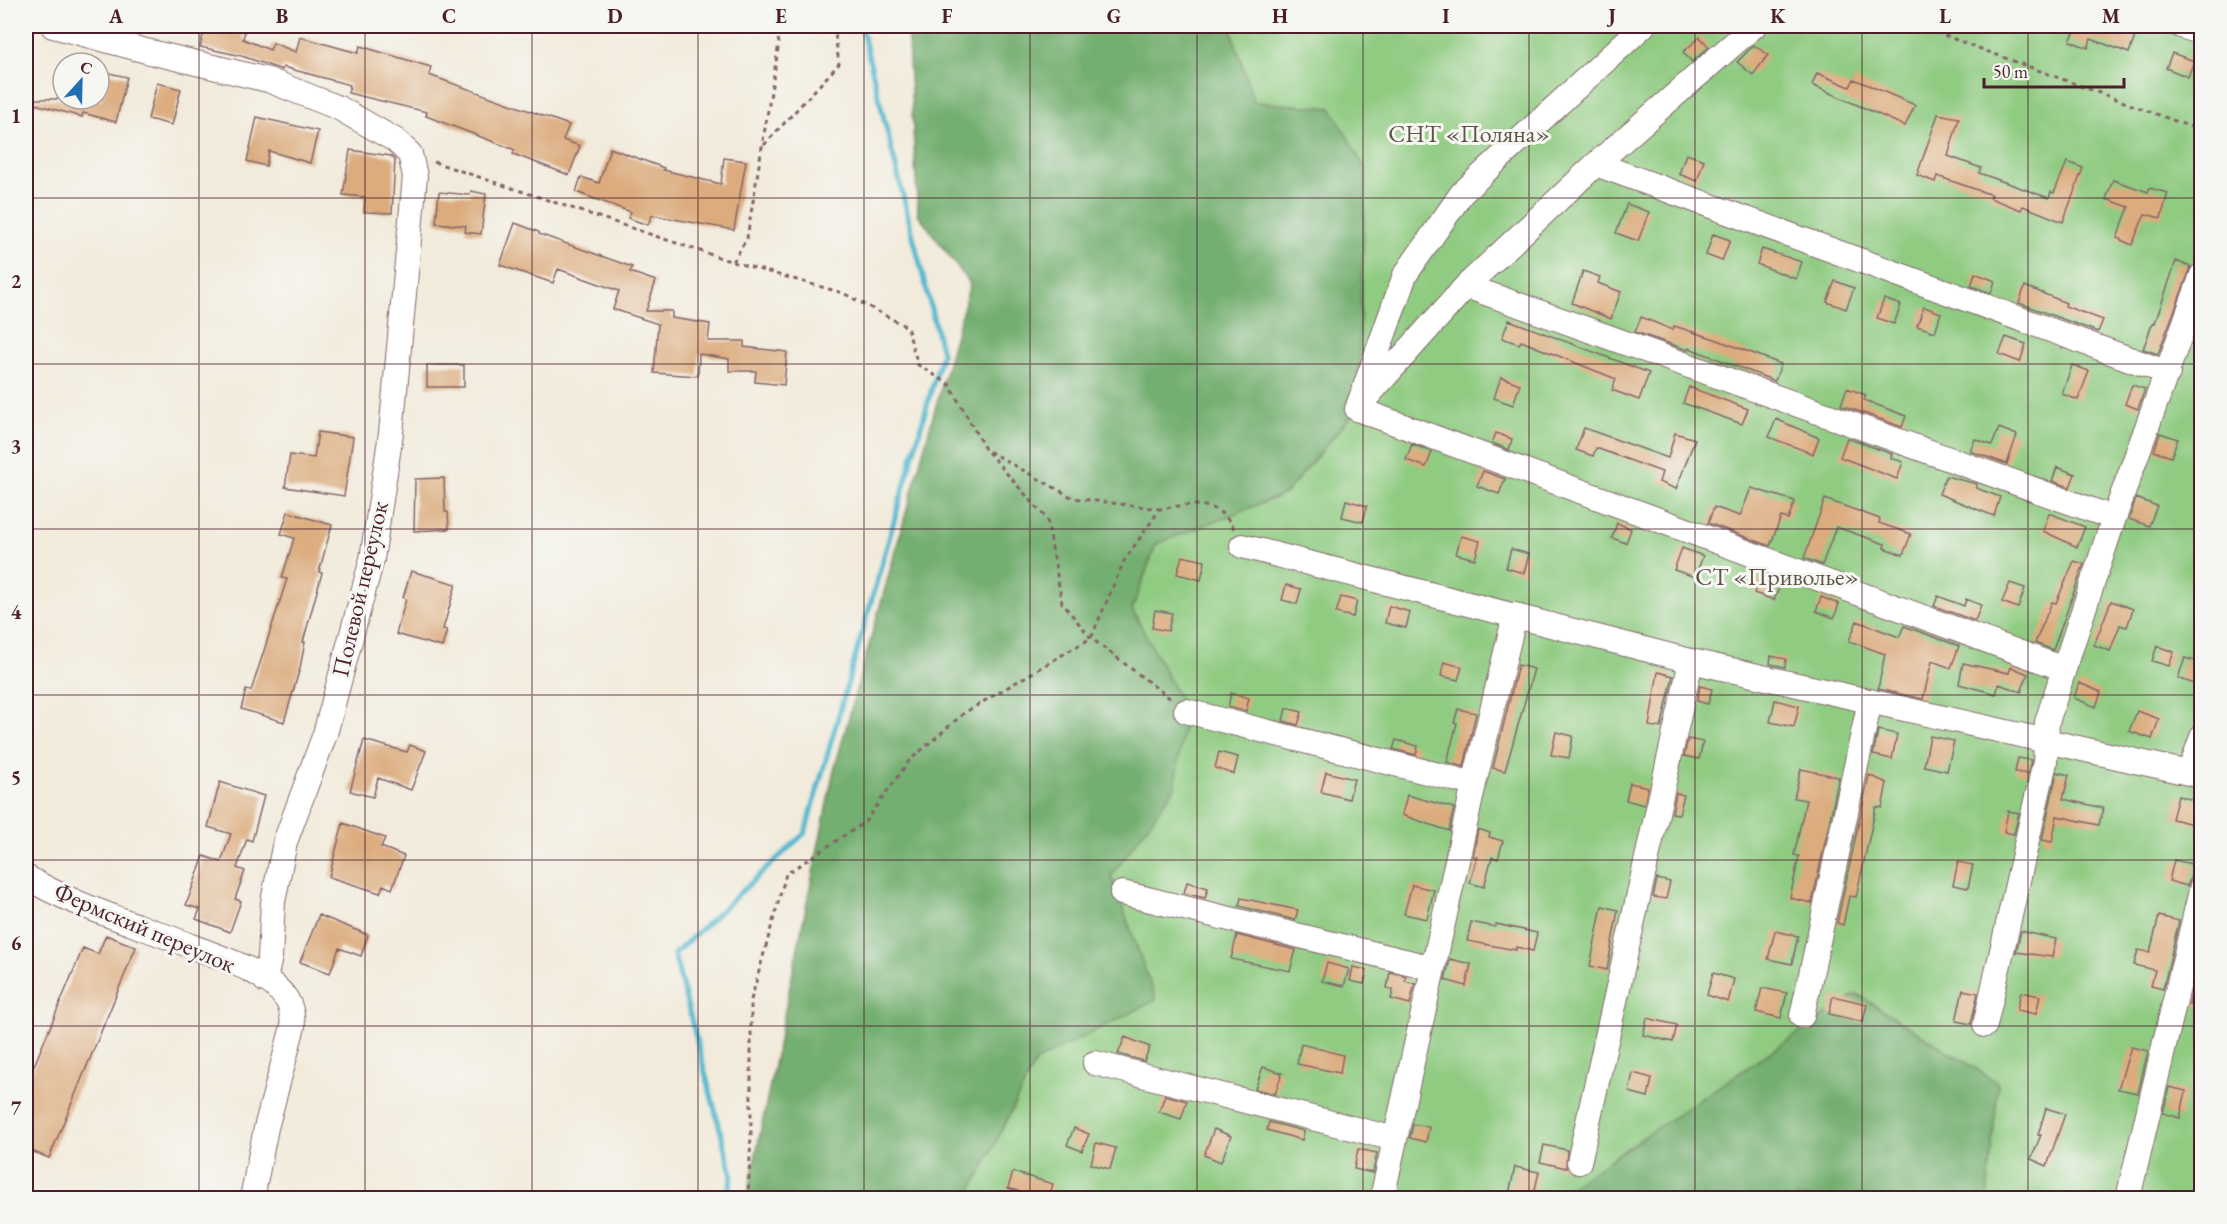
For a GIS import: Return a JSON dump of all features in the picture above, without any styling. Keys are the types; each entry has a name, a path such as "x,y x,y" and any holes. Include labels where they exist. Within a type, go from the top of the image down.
{"street":[{"path":"53,26 88,30 268,80 339,108 395,140 410,154"},
{"path":"1357,409 1405,275 1462,193 1643,26"},
{"path":"1357,409 1466,286 1596,164 1754,26"},
{"path":"2181,26 2202,33"},
{"name":"Полевой переулок","path":"265,980 270,957 273,902 285,842 325,734 372,560 391,433 415,199 416,176 410,154"},
{"path":"1596,164 2168,373"},
{"path":"1985,1025 2045,762 2047,722 2114,518 2202,276"},
{"path":"1466,286 2114,518"},
{"path":"1357,409 2064,669"},
{"path":"1242,546 1691,661 2195,774 2202,737"},
{"path":"1382,1198 1474,784 1515,615"},
{"path":"1579,1161 1691,661"},
{"path":"1802,1016 1870,700"},
{"path":"1186,711 1474,784"},
{"name":"Фермский переулок","path":"26,877 59,893 225,960 265,980 286,998 292,1010 293,1026 266,1128 252,1198"},
{"path":"2128,1198 2202,886"},
{"path":"1122,893 1433,968"},
{"path":"1095,1063 1395,1139"}],"path":[{"path":"733,262 747,238 779,43 776,26"},
{"path":"763,147 839,64 834,26"},
{"path":"1919,26 2202,131"},
{"path":"410,154 733,262 843,293 907,327 918,365 949,384 985,449 1047,519 1062,603 1091,638 1186,711"},
{"path":"985,449 1073,498 1160,508 1198,503 1228,516 1242,546"},
{"path":"748,1198 752,1135 751,1000 786,874 865,822 909,761 964,712 1091,638 1124,561 1160,508"}],"green space":[{"path":"907,26 1230,26 1254,102 1331,108 1366,170 1357,409 1285,494 1156,544 1132,609 1186,711 1174,789 1111,876 1156,1000 1036,1061 969,1196 972,1198 747,1198 833,774 970,284 918,214"},
{"name":"СТ «Приволье»","path":"1230,26 2201,26 2201,1198 1987,1198 1998,1083 1857,994 1553,1198 972,1198 969,1196 1036,1060 1156,1000 1111,876 1174,789 1186,711 1132,610 1156,544 1285,494 1331,108 1254,102"},
{"path":"1857,994 1998,1083 1987,1198 1553,1198"}],"building":[{"path":"205,26 246,26 243,39 270,50 273,43 296,52 300,37 358,53 360,46 431,67 429,75 569,125 563,140 580,146 569,175 513,154 515,150 426,116 427,112 348,93 350,85 283,67 282,70 242,56 200,47"},
{"path":"2060,26 2114,26 2136,34 2129,53 2091,39 2088,48 2070,41 2074,33"},
{"path":"1700,37 1709,47 1692,62 1683,52"},
{"path":"1754,45 1768,55 1753,75 1737,62"},
{"path":"2172,53 2194,61 2188,77 2166,68"},
{"path":"111,73 127,77 116,122 83,113 82,117 60,111 111,111"},
{"path":"1817,73 1850,87 1854,79 1915,105 1905,126 1812,85"},
{"path":"157,83 181,89 172,125 148,119"},
{"path":"36,99 51,99 51,108 35,104"},
{"path":"1938,114 1959,118 1948,156 1981,168 1979,173 2049,198 2051,192 2054,193 2067,162 2083,168 2063,222 2023,206 2021,210 1990,198 1992,195 1937,176 1935,182 1917,175"},
{"path":"257,117 318,131 310,163 269,151 266,166 247,161"},
{"path":"610,148 664,168 663,170 721,184 724,158 746,161 734,230 652,215 648,225 628,218 631,212 576,192 581,177 599,183"},
{"path":"350,150 391,156 395,160 392,213 364,212 365,197 343,195"},
{"path":"1686,154 1704,160 1697,181 1679,174"},
{"path":"2113,180 2148,192 2149,188 2168,193 2161,218 2145,214 2132,245 2117,238 2129,207 2106,199"},
{"path":"471,191 486,194 481,234 465,232 466,226 436,223 439,192 470,195"},
{"path":"1627,204 1649,212 1638,241 1616,233"},
{"path":"515,223 539,232 539,234 632,267 630,272 656,281 646,311 672,311 672,318 710,324 708,341 744,341 744,347 787,352 784,385 755,382 756,371 729,371 729,359 699,354 698,376 654,373 658,324 613,309 619,291 558,269 553,283 500,265"},
{"path":"1713,234 1730,240 1722,261 1706,255"},
{"path":"1762,249 1802,262 1796,279 1757,264"},
{"path":"2176,261 2191,267 2158,354 2143,349 2153,322 2155,323"},
{"path":"1583,271 1600,277 1598,283 1621,292 1611,319 1572,303"},
{"path":"1975,273 1995,281 1991,293 1971,286"},
{"path":"1835,281 1854,288 1846,309 1827,302"},
{"path":"2025,286 2066,303 2065,306 2103,320 2098,332 2019,303"},
{"path":"1884,299 1901,305 1894,324 1877,318"},
{"path":"1924,307 1941,313 1935,332 1917,326"},
{"path":"1641,317 1673,330 1674,326 1715,339 1781,364 1775,381 1689,348 1688,350 1635,332"},
{"path":"1509,320 1649,373 1639,400 1612,390 1616,379 1521,341 1519,344 1502,338"},
{"path":"2006,337 2026,344 2020,362 1999,354"},
{"path":"427,365 464,365 464,387 427,387"},
{"path":"2072,365 2089,371 2078,400 2062,394"},
{"path":"1501,377 1520,384 1513,405 1494,398"},
{"path":"2132,385 2145,389 2138,409 2125,404"},
{"path":"1689,387 1748,409 1742,424 1683,403"},
{"path":"1847,388 1866,395 1864,400 1906,416 1902,427 1841,405"},
{"path":"1776,419 1819,438 1813,454 1769,437"},
{"path":"1584,428 1668,458 1675,433 1695,439 1676,489 1659,482 1662,472 1596,448 1593,456 1576,450"},
{"path":"1999,428 2017,435 2007,464 1970,451 1975,439 1992,445"},
{"path":"318,432 353,437 344,496 285,487 290,455 314,458"},
{"path":"1496,433 1512,439 1509,450 1492,443"},
{"path":"2160,433 2178,439 2171,457 2154,451"},
{"path":"1847,438 1892,454 1891,458 1903,462 1897,479 1840,457"},
{"path":"1412,444 1432,452 1426,467 1406,460"},
{"path":"2057,467 2075,474 2070,487 2052,481"},
{"path":"1483,471 1505,479 1499,494 1477,486"},
{"path":"1946,476 1977,484 1976,488 2000,497 1994,516 1939,494"},
{"path":"444,478 445,512 448,512 449,529 414,531 415,479"},
{"path":"1751,488 1795,501 1788,519 1781,517 1770,546 1708,523 1714,507 1740,516"},
{"path":"2136,498 2157,506 2149,526 2129,519"},
{"path":"1825,499 1880,519 1879,523 1911,534 1903,555 1884,548 1885,544 1836,527 1822,565 1804,558"},
{"path":"1346,500 1367,506 1363,522 1342,517"},
{"path":"288,512 332,525 319,572 322,573 303,642 305,642 300,668 284,722 241,709 246,690 251,691 287,579 282,578 294,538 281,534"},
{"path":"2049,513 2085,527 2077,547 2043,531"},
{"path":"1617,523 1631,529 1626,543 1612,538"},
{"path":"1461,536 1480,541 1475,559 1456,554"},
{"path":"1682,548 1703,556 1695,577 1674,570"},
{"path":"1511,549 1529,554 1524,573 1506,568"},
{"path":"1182,556 1205,561 1201,580 1177,574"},
{"path":"2074,561 2084,564 2053,650 2035,643 2052,602 2056,603"},
{"path":"411,571 456,584 443,629 447,630 442,647 396,634"},
{"path":"1761,576 1781,584 1774,600 1754,593"},
{"path":"2010,583 2025,588 2018,608 2002,602"},
{"path":"1286,585 1301,589 1297,604 1282,600"},
{"path":"1938,596 1964,606 1966,599 1981,605 1975,621 1934,606"},
{"path":"1341,597 1357,601 1353,617 1336,613"},
{"path":"1821,597 1839,604 1834,618 1816,611"},
{"path":"2111,601 2133,609 2127,627 2120,625 2110,651 2094,645"},
{"path":"1389,606 1410,612 1406,628 1385,623"},
{"path":"1155,610 1172,613 1168,631 1152,628"},
{"path":"1857,621 1899,637 1904,626 1959,646 1951,668 1932,661 1923,699 1878,689 1885,654 1849,641"},
{"path":"2157,646 2174,652 2169,666 2152,661"},
{"path":"1771,656 1786,659 1785,667 1770,664"},
{"path":"2185,658 2202,663 2202,687 2178,678"},
{"path":"1444,662 1462,667 1458,680 1441,676"},
{"path":"1963,663 2009,673 2011,667 2028,674 2021,692 1999,684 1996,694 1959,684"},
{"path":"1518,665 1534,669 1505,771 1493,768"},
{"path":"1658,672 1673,676 1661,728 1649,726"},
{"path":"2079,683 2101,692 2096,707 2074,698"},
{"path":"1700,686 1712,689 1708,704 1697,701"},
{"path":"1231,693 1249,698 1246,711 1228,707"},
{"path":"1775,700 1799,706 1794,727 1770,722"},
{"path":"1286,708 1302,712 1298,725 1283,721"},
{"path":"1458,709 1476,713 1464,767 1447,762 1457,723 1454,723"},
{"path":"2137,711 2159,719 2152,739 2129,731"},
{"path":"1878,730 1897,734 1892,759 1873,755"},
{"path":"1556,732 1573,736 1569,758 1551,755"},
{"path":"1930,736 1954,741 1947,771 1924,766"},
{"path":"1688,739 1703,742 1699,759 1684,756"},
{"path":"364,740 407,752 410,745 426,751 411,790 378,778 373,797 350,791"},
{"path":"1396,740 1418,746 1416,755 1393,749"},
{"path":"1219,752 1238,757 1234,774 1215,768"},
{"path":"2018,758 2031,760 2028,774 2015,772"},
{"path":"1801,769 1839,777 1812,903 1790,898 1799,856 1794,855 1806,800 1794,798"},
{"path":"1326,772 1354,779 1349,799 1321,792"},
{"path":"2057,772 2069,775 2063,799 2103,808 2099,825 2057,816 2052,842 2042,840"},
{"path":"1869,775 1887,783 1882,808 1876,807 1856,897 1849,896 1843,925 1837,923"},
{"path":"220,782 264,796 252,841 247,839 237,868 245,871 235,899 241,901 230,932 196,919 200,909 186,905 204,856 221,862 231,834 208,827"},
{"path":"1630,783 1648,787 1644,805 1626,800"},
{"path":"1676,793 1684,795 1679,814 1672,813"},
{"path":"1407,795 1454,808 1449,831 1402,815"},
{"path":"2178,796 2202,802 2197,825 2172,819"},
{"path":"2008,811 2019,813 2014,834 2004,832"},
{"path":"343,823 385,838 381,847 404,856 392,889 383,885 380,893 329,877"},
{"path":"1478,829 1490,833 1489,837 1503,841 1498,859 1492,857 1484,887 1470,883 1477,857 1473,856"},
{"path":"2174,860 2196,865 2187,886 2169,881"},
{"path":"1958,862 1973,865 1968,888 1953,885"},
{"path":"1657,879 1670,882 1666,899 1653,897"},
{"path":"1187,882 1208,888 1205,898 1184,893"},
{"path":"1412,885 1434,890 1427,919 1404,914"},
{"path":"1241,898 1298,910 1295,920 1239,906"},
{"path":"1602,906 1618,910 1607,970 1590,966"},
{"path":"319,915 368,935 361,956 339,948 330,973 300,962"},
{"path":"2159,916 2179,921 2163,989 2151,986 2155,970 2134,965 2138,950 2150,952"},
{"path":"1471,922 1495,927 1496,924 1537,933 1533,951 1467,941"},
{"path":"1775,931 1798,936 1792,964 1768,959"},
{"path":"2021,931 2056,939 2052,957 2016,952"},
{"path":"106,935 136,947 49,1158 26,1149 26,1085 83,948 98,954"},
{"path":"1237,935 1296,950 1290,971 1231,959"},
{"path":"1450,959 1471,964 1466,986 1445,980"},
{"path":"1327,963 1349,969 1344,986 1322,981"},
{"path":"1353,967 1367,970 1364,984 1350,981"},
{"path":"1390,972 1406,976 1405,981 1415,984 1410,1004 1391,999 1393,990 1387,988"},
{"path":"1713,973 1734,979 1728,1002 1707,995"},
{"path":"2195,978 2202,979 2202,1007 2189,1004"},
{"path":"1762,988 1787,993 1781,1018 1756,1012"},
{"path":"1963,990 1978,993 1971,1024 1956,1021"},
{"path":"2021,992 2040,996 2036,1014 2017,1010"},
{"path":"1833,996 1867,1004 1863,1022 1829,1014"},
{"path":"1647,1018 1677,1025 1673,1042 1643,1035"},
{"path":"1125,1037 1150,1047 1144,1061 1118,1054"},
{"path":"1301,1044 1343,1055 1340,1073 1297,1064"},
{"path":"2131,1047 2148,1051 2138,1093 2118,1089"},
{"path":"1263,1067 1282,1073 1275,1094 1255,1089"},
{"path":"1633,1073 1652,1078 1648,1097 1629,1092"},
{"path":"2169,1087 2186,1091 2180,1118 2163,1113"},
{"path":"1165,1095 1187,1101 1181,1119 1159,1112"},
{"path":"2046,1108 2065,1114 2047,1166 2031,1159 2041,1135 2038,1135"},
{"path":"1269,1122 1304,1131 1302,1140 1267,1130"},
{"path":"1413,1124 1429,1127 1426,1142 1410,1138"},
{"path":"1074,1128 1089,1134 1082,1151 1067,1145"},
{"path":"1214,1129 1231,1136 1221,1162 1204,1155"},
{"path":"1096,1143 1116,1148 1110,1169 1091,1164"},
{"path":"1544,1145 1567,1150 1566,1168 1540,1162"},
{"path":"1358,1149 1377,1153 1373,1173 1354,1169"},
{"path":"1515,1167 1539,1172 1533,1198 1508,1198"},
{"path":"1013,1172 1053,1184 1049,1198 1026,1198 1027,1194 1008,1188"}],"waterway":[{"path":"727,1198 732,1175 674,954 805,833 942,353 861,26"}],"park label":[{"name":"СНТ «Поляна»","path":"1469,134"}]}
